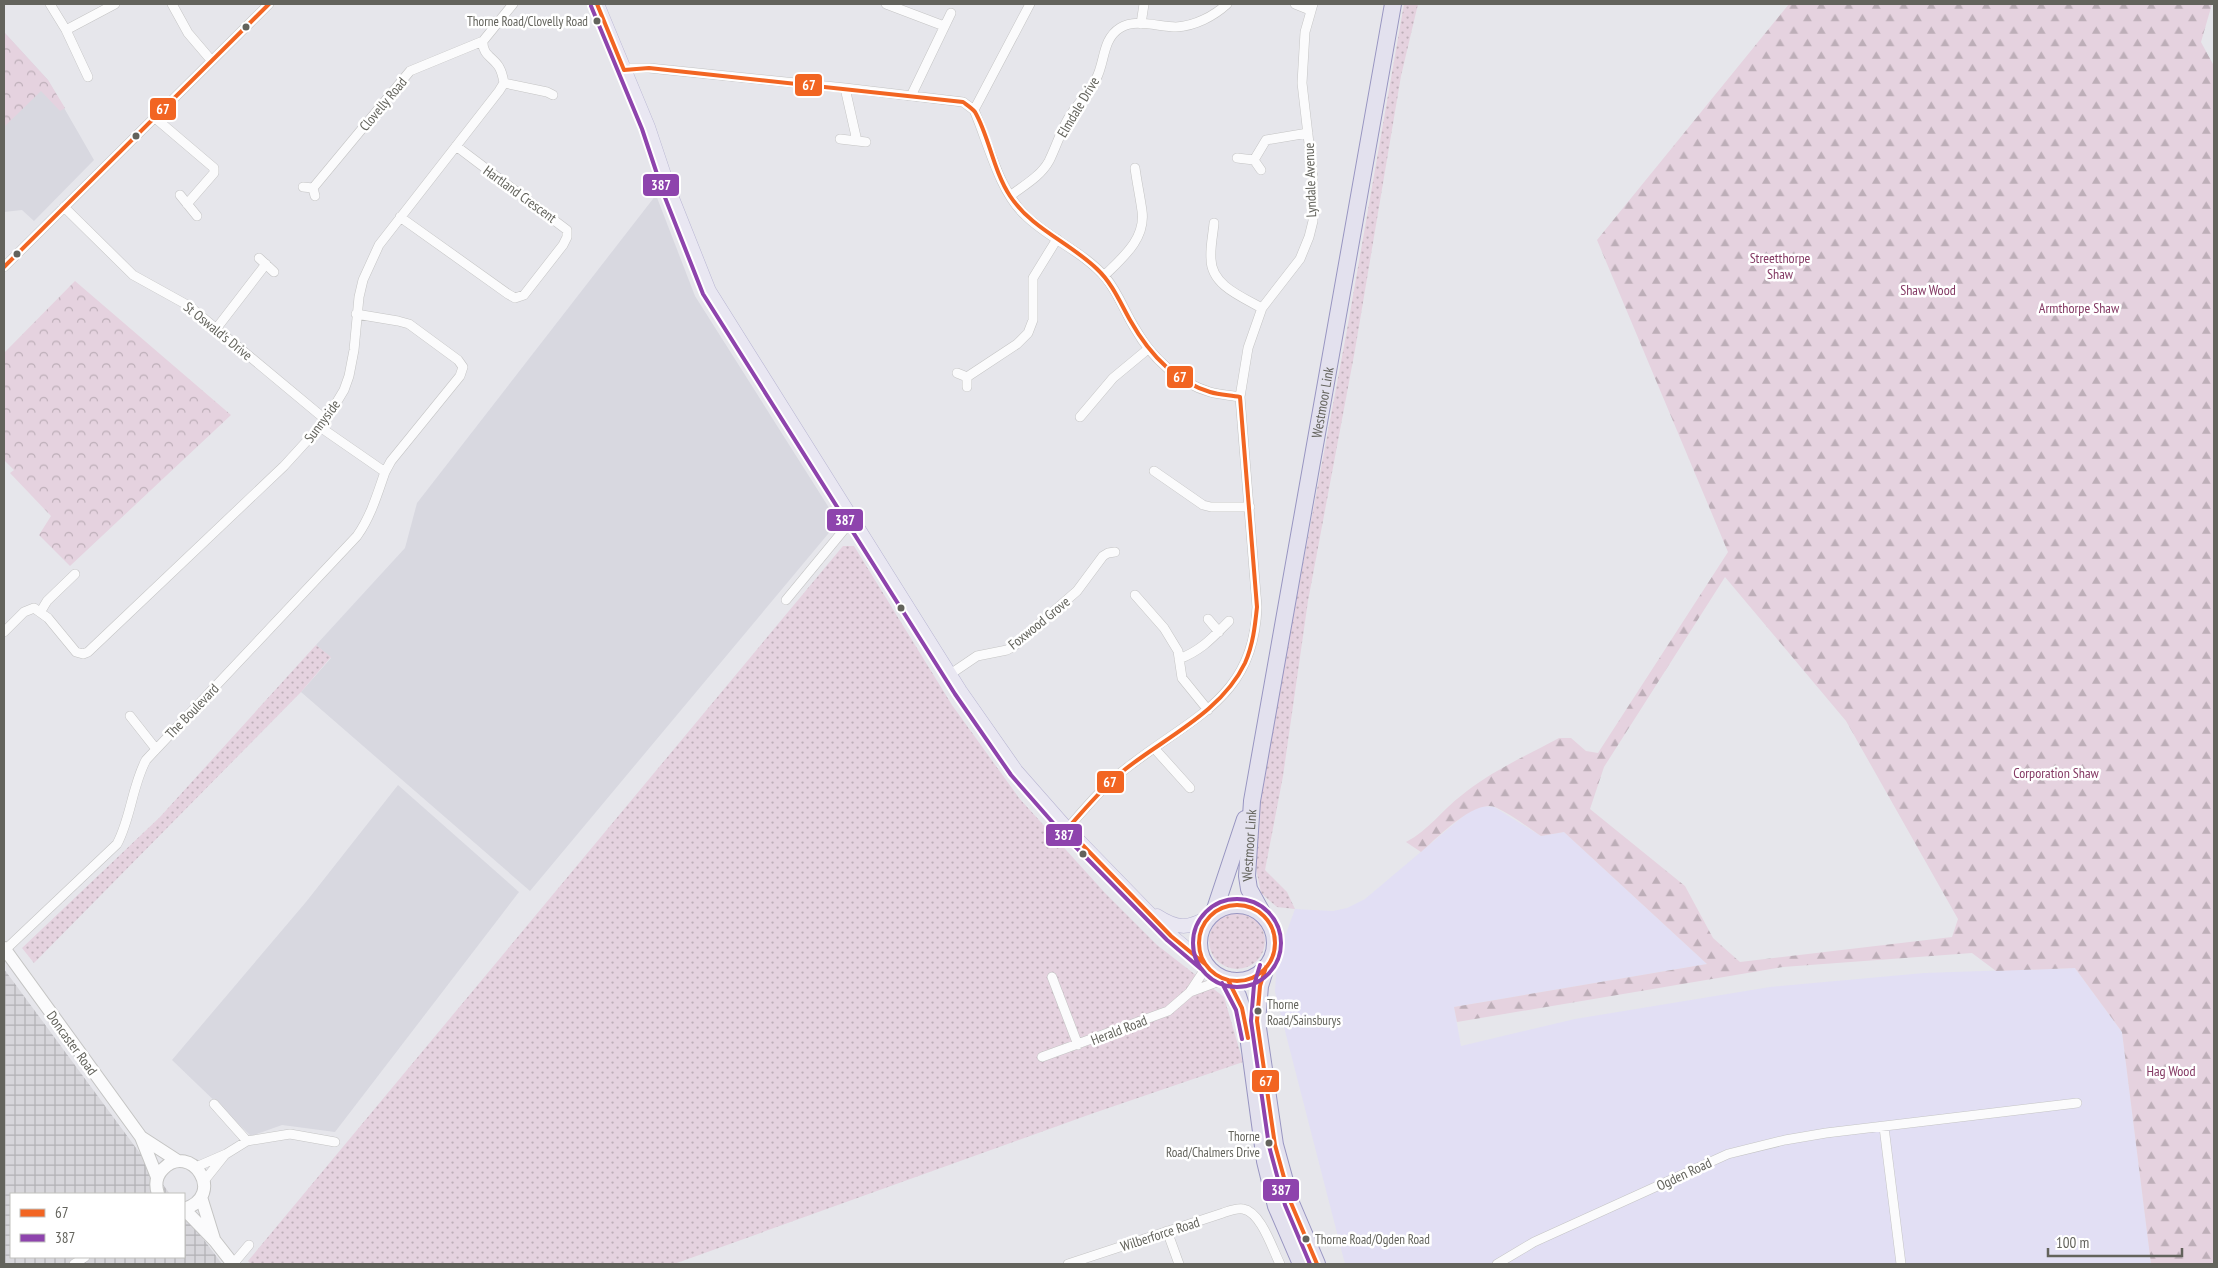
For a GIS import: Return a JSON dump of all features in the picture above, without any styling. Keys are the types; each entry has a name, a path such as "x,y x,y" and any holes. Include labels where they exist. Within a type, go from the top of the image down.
{"highway":[{"name":"Westmoor Link","path":"1264,916 1249,890 1247,876 1252,801 1392,4"},
{"name":"Westmoor Link","path":"1211,915 1252,801"},
{"path":"1266,968 1248,979 1226,979 1214,973 1206,965 1199,946 1200,933 1211,915 1229,905 1249,906 1264,916 1269,922 1274,938 1274,951 1260,986 1257,1021 1275,1145 1292,1202 1317,1264"},
{"path":"1226,979 1238,996 1246,1021 1266,1161 1276,1206 1301,1264"}],"main road":[{"path":"597,4 648,127 670,193 709,291 949,675 1016,771 1141,906 1171,936 1206,965"},
{"path":"1141,906 1170,924 1178,926 1198,923 1211,915"}],"street":[{"path":"50,4 66,30 88,77"},
{"path":"66,30 115,4"},
{"path":"172,4 188,33 211,60"},
{"path":"4,267 269,4"},
{"name":"Clovelly Road","path":"310,190 410,71 483,41 513,4"},
{"path":"886,4 944,26"},
{"path":"974,110 1030,4"},
{"path":"1141,24 1144,4"},
{"name":"Elmdale Drive","path":"1010,196 1038,175 1049,162 1068,118 1097,78 1102,66 1104,51 1120,28 1141,24 1178,27 1192,24 1207,18 1227,4"},
{"path":"1295,4 1312,7"},
{"name":"Lyndale Avenue","path":"1068,829 1116,777 1218,702 1243,666 1253,638 1257,607 1250,507 1240,416 1240,396 1248,348 1262,308 1300,259 1309,237 1314,206 1302,83 1303,54 1312,7"},
{"path":"911,96 951,13"},
{"path":"483,41 486,54 499,66 504,83 548,92 553,95"},
{"path":"624,70 648,68 963,102 974,110 1010,196 1023,214 1090,262 1104,276 1114,288 1135,329 1148,349 1162,364 1195,386 1211,392 1240,396"},
{"name":"Sunnyside","path":"41,611 76,652 83,654 88,652 284,466 323,423 344,390 349,376 354,350 356,314 363,280 379,245 504,83"},
{"path":"840,139 861,141 845,88"},
{"path":"154,117 215,170 187,204"},
{"path":"1254,160 1266,140 1308,133"},
{"name":"Hartland Crescent","path":"400,217 508,294 515,298 524,295 563,245 568,237 567,230 456,146"},
{"path":"1237,158 1254,160 1261,170"},
{"path":"1104,276 1131,249 1140,232 1143,213 1136,168"},
{"path":"180,195 197,216"},
{"name":"St Oswald's Drive","path":"64,208 133,275 189,306 323,423"},
{"path":"1214,223 1210,258 1215,276 1228,288 1262,308"},
{"path":"967,377 1017,344 1028,333 1033,320 1033,278 1057,239"},
{"path":"216,328 263,262 274,272"},
{"name":"The Boulevard","path":"4,949 117,844 122,835 141,770 146,760 357,536 372,512 385,472 391,461 460,376 463,367 462,363 409,324 356,314"},
{"path":"1080,417 1113,378 1148,349"},
{"path":"957,373 967,377"},
{"path":"967,377 967,387"},
{"path":"323,423 385,472"},
{"path":"1154,471 1202,505 1211,507 1250,507"},
{"path":"786,600 852,520"},
{"name":"Foxwood Grove","path":"949,675 977,656 1007,650 1014,646 1077,591 1103,556 1115,552"},
{"path":"4,632 24,612 34,608 41,611 47,601 75,574"},
{"path":"1135,595 1164,628 1178,651 1179,671 1185,684 1208,710"},
{"path":"1208,619 1219,632"},
{"path":"1179,659 1196,652 1229,621"},
{"path":"130,716 156,749"},
{"path":"1154,748 1190,788"},
{"name":"Doncaster Road","path":"4,949 141,1137 157,1178"},
{"name":"Herald Road","path":"1042,1057 1168,1011 1190,992 1206,965"},
{"path":"1052,977 1078,1045"},
{"name":"Herald Road","path":"1190,992 1226,979"},
{"name":"Ogden Road","path":"1497,1264 1534,1242 1728,1154 1785,1140 2078,1103"},
{"path":"214,1104 247,1141"},
{"path":"1884,1127 1901,1264"},
{"path":"204,1181 196,1167 226,1154 247,1141 290,1134 335,1142"},
{"name":"Doncaster Road","path":"141,1137 178,1161 190,1163 196,1167"},
{"path":"185,1209 197,1203 201,1197 204,1181 226,1154"},
{"path":"157,1193 157,1178 165,1166 178,1161"},
{"path":"201,1197 215,1241"},
{"name":"Wilberforce Road","path":"1068,1264 1223,1213 1242,1209 1253,1212 1260,1221 1280,1264"},
{"path":"185,1210 215,1241 233,1264 249,1245"},
{"path":"1167,1231 1179,1264"}],"shaded area":[{"path":"4,32 48,80 94,160 34,221 22,210 4,212"},
{"path":"656,195 695,296 838,522 530,891 301,692 331,658 316,645 405,548 417,503"},
{"path":"398,785 519,892 335,1132 282,1125 251,1136 172,1060 306,902"},
{"path":"1481,806 1494,807 1541,836 1564,832 1707,964 1454,1007 1461,1046 1575,1019 1770,987 1924,973 2075,968 2122,1032 2151,1264 1345,1264 1275,992 1277,958 1295,909 1333,911 1347,908 1365,899 1467,813"},
{"path":"4,969 169,1193 10,1193 10,1258 185,1258 185,1214 222,1264 4,1264"}],"green space":[{"path":"1404,4 1418,4 1401,76 1355,350 1308,601 1283,776 1265,870 1287,892 1295,909 1277,907 1261,893 1255,863 1259,798 1347,330"},
{"name":"Shaw Wood","path":"1789,4 2212,4 2201,42 2214,66 2214,1264 2151,1264 2122,1032 2075,968 1996,971 1972,953 1783,967 1457,1022 1454,1007 1707,964 1564,832 1541,836 1501,810 1486,806 1466,814 1421,852 1406,842 1422,832 1473,786 1509,764 1559,738 1571,738 1586,751 1598,753 1728,552 1597,240","holes":["1725,577 1846,721 1958,919 1952,937 1740,962 1713,938 1685,886 1590,809 1604,767"]},
{"path":"4,32 48,80 65,108 60,111 41,91 4,127"},
{"path":"75,281 231,415 70,566 39,535 51,516 10,473 14,470 4,460 4,353"},
{"path":"843,546 854,546 952,705 1019,798 1105,893 1157,945 1224,997 1243,1062 1091,1114 674,1264 251,1264 248,1261"},
{"path":"316,645 331,657 301,692 34,963 22,948 160,817"},
{"path":"1237,913 1248,915 1257,921 1263,930 1265,941 1263,952 1257,961 1248,967 1237,969 1226,967 1217,961 1211,952 1209,941 1211,930 1217,921 1226,915"}],"transit line":[{"name":"67","path":"4,267 269,4"},
{"name":"67","path":"597,4 624,70 649,68 963,102 974,111 980,121 999,175 1019,208 1029,218 1086,259 1102,274 1137,332 1163,364 1185,381 1197,387 1214,393 1240,397 1257,607 1248,656 1235,681 1222,696 1190,723 1123,771 1067,829 1171,936 1205,964"},
{"name":"387","path":"591,6 642,129 664,195 703,294 955,694 1011,775 1062,833 1167,940 1201,969"},
{"name":"387","path":"1237,899 1254,902 1268,912 1278,926 1281,943 1278,960 1268,974 1254,984 1237,987 1220,984 1206,974 1196,960 1193,943 1196,926 1206,912 1220,902 1237,899"},
{"name":"67","path":"1237,905 1251,908 1264,916 1272,929 1275,943 1272,957 1264,970 1251,978 1237,981 1223,978 1210,970 1202,957 1199,943 1202,929 1210,916 1223,908 1237,905"},
{"name":"387","path":"1260,965 1254,985 1251,1021 1269,1146 1285,1205 1310,1264"},
{"name":"67","path":"1266,967 1260,986 1257,1021 1275,1145 1291,1203 1317,1264"},
{"name":"67","path":"1228,980 1242,1008 1248,1038"},
{"name":"387","path":"1222,983 1236,1010 1242,1039"}],"place":[{"name":"Thorne Road/Clovelly Road","path":"597,21"},
{"name":"Thorne Road/Sainsburys","path":"1258,1011"},
{"name":"Thorne Road/Chalmers Drive","path":"1269,1143"},
{"name":"Thorne Road/Ogden Road","path":"1306,1239"}],"park label":[{"name":"Streetthorpe Shaw","path":"1780,266"},
{"name":"Armthorpe Shaw","path":"2079,308"},
{"name":"Corporation Shaw","path":"2056,773"},
{"name":"Hag Wood","path":"2171,1071"}]}
